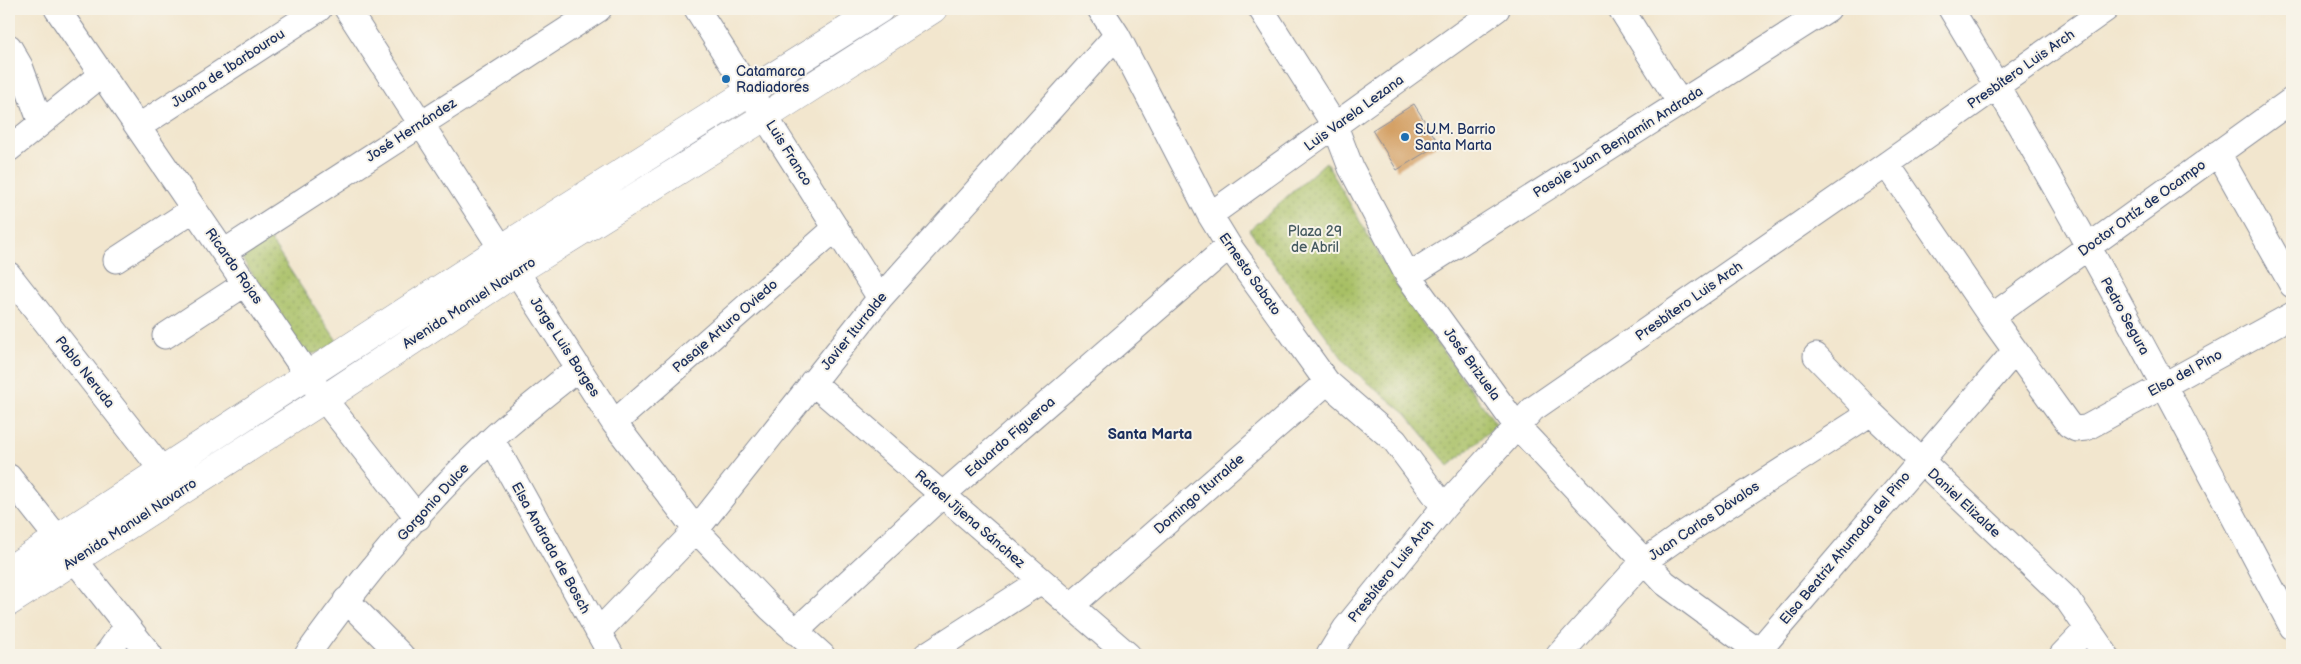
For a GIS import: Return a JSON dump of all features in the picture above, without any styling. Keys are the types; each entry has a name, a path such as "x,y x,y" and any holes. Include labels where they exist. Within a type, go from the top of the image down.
{"main road":[{"name":"Avenida Manuel Navarro","path":"9,570 501,249 880,9"},
{"name":"Avenida Manuel Navarro","path":"9,602 324,399 517,271 766,116 933,9"}],"street":[{"name":"Ricardo Rojas","path":"57,9 324,399 418,518"},
{"name":"Juana de Ibarbourou","path":"138,127 319,9"},
{"name":"Jorge Luis Borges","path":"347,9 614,423 696,530 795,632 822,655"},
{"name":"José Hernández","path":"224,252 599,9"},
{"name":"Luis Franco","path":"697,9 880,298"},
{"name":"Ernesto Sabato","path":"1100,9 1116,35 1210,215 1229,246 1327,382 1395,441 1444,507"},
{"name":"José Brizuela","path":"1261,9 1335,126 1351,168 1408,276 1516,425 1643,562 1665,583 1759,654"},
{"name":"Luis Varela Lezana","path":"1210,215 1335,126 1469,16 1497,9"},
{"path":"1621,9 1680,103"},
{"name":"Pasaje Juan Benjamín Andrada","path":"1408,276 1828,9"},
{"name":"Pedro Segura","path":"1952,9 1998,86 2163,384 2292,627"},
{"name":"Presbítero Luis Arch","path":"1329,655 1345,629 1444,507 1516,425 1533,409 1887,164 2106,9"},
{"name":"Javier Iturralde","path":"598,632 696,530 880,298 1116,35"},
{"path":"9,47 20,66 42,123"},
{"path":"9,149 102,74"},
{"name":"Doctor Ortíz de Ocampo","path":"1991,317 2292,100"},
{"path":"2218,153 2292,285"},
{"path":"1887,164 2015,351"},
{"path":"116,260 194,209"},
{"name":"Pasaje Arturo Oviedo","path":"614,423 836,228"},
{"name":"Eduardo Figueroa","path":"795,632 942,495 1229,246"},
{"name":"Pablo Neruda","path":"9,274 162,470"},
{"path":"165,336 246,283"},
{"name":"Elsa del Pino","path":"2015,351 2069,424 2076,430 2086,428 2163,384 2292,315"},
{"name":"Elsa Beatriz Ahumada del Pino","path":"1759,654 1920,460 2015,351"},
{"name":"Daniel Elizalde","path":"1816,356 1870,413 2066,600 2106,655"},
{"name":"Gorgonio Dulce","path":"307,655 346,600 452,479 492,440 578,368"},
{"name":"Rafael Jijena Sánchez","path":"812,382 1128,655"},
{"name":"Domingo Iturralde","path":"1071,606 1327,382"},
{"name":"Juan Carlos Dávalos","path":"1559,655 1643,562 1870,413"},
{"name":"Elsa Andrada de Bosch","path":"492,440 611,655"},
{"path":"9,477 150,655"},
{"path":"926,655 1041,581"},
{"path":"346,600 401,655"},
{"path":"106,655 126,627"},
{"path":"2062,655 2087,629"}],"green space":[{"name":"Plaza 29 de Abril","path":"1326,162 1404,298 1497,425 1449,466 1406,414 1348,366 1249,230"},
{"path":"267,235 337,341 322,351 314,354 304,353 243,260 242,254"}],"building":[{"name":"S.U.M. Barrio Santa Marta","path":"1414,104 1439,144 1397,170 1372,130"}],"place":[{"name":"Catamarca Radiadores","path":"726,79"},
{"name":"S.U.M. Barrio Santa Marta","path":"1405,137"}],"district":[{"name":"Santa Marta","path":"1150,434"}]}
